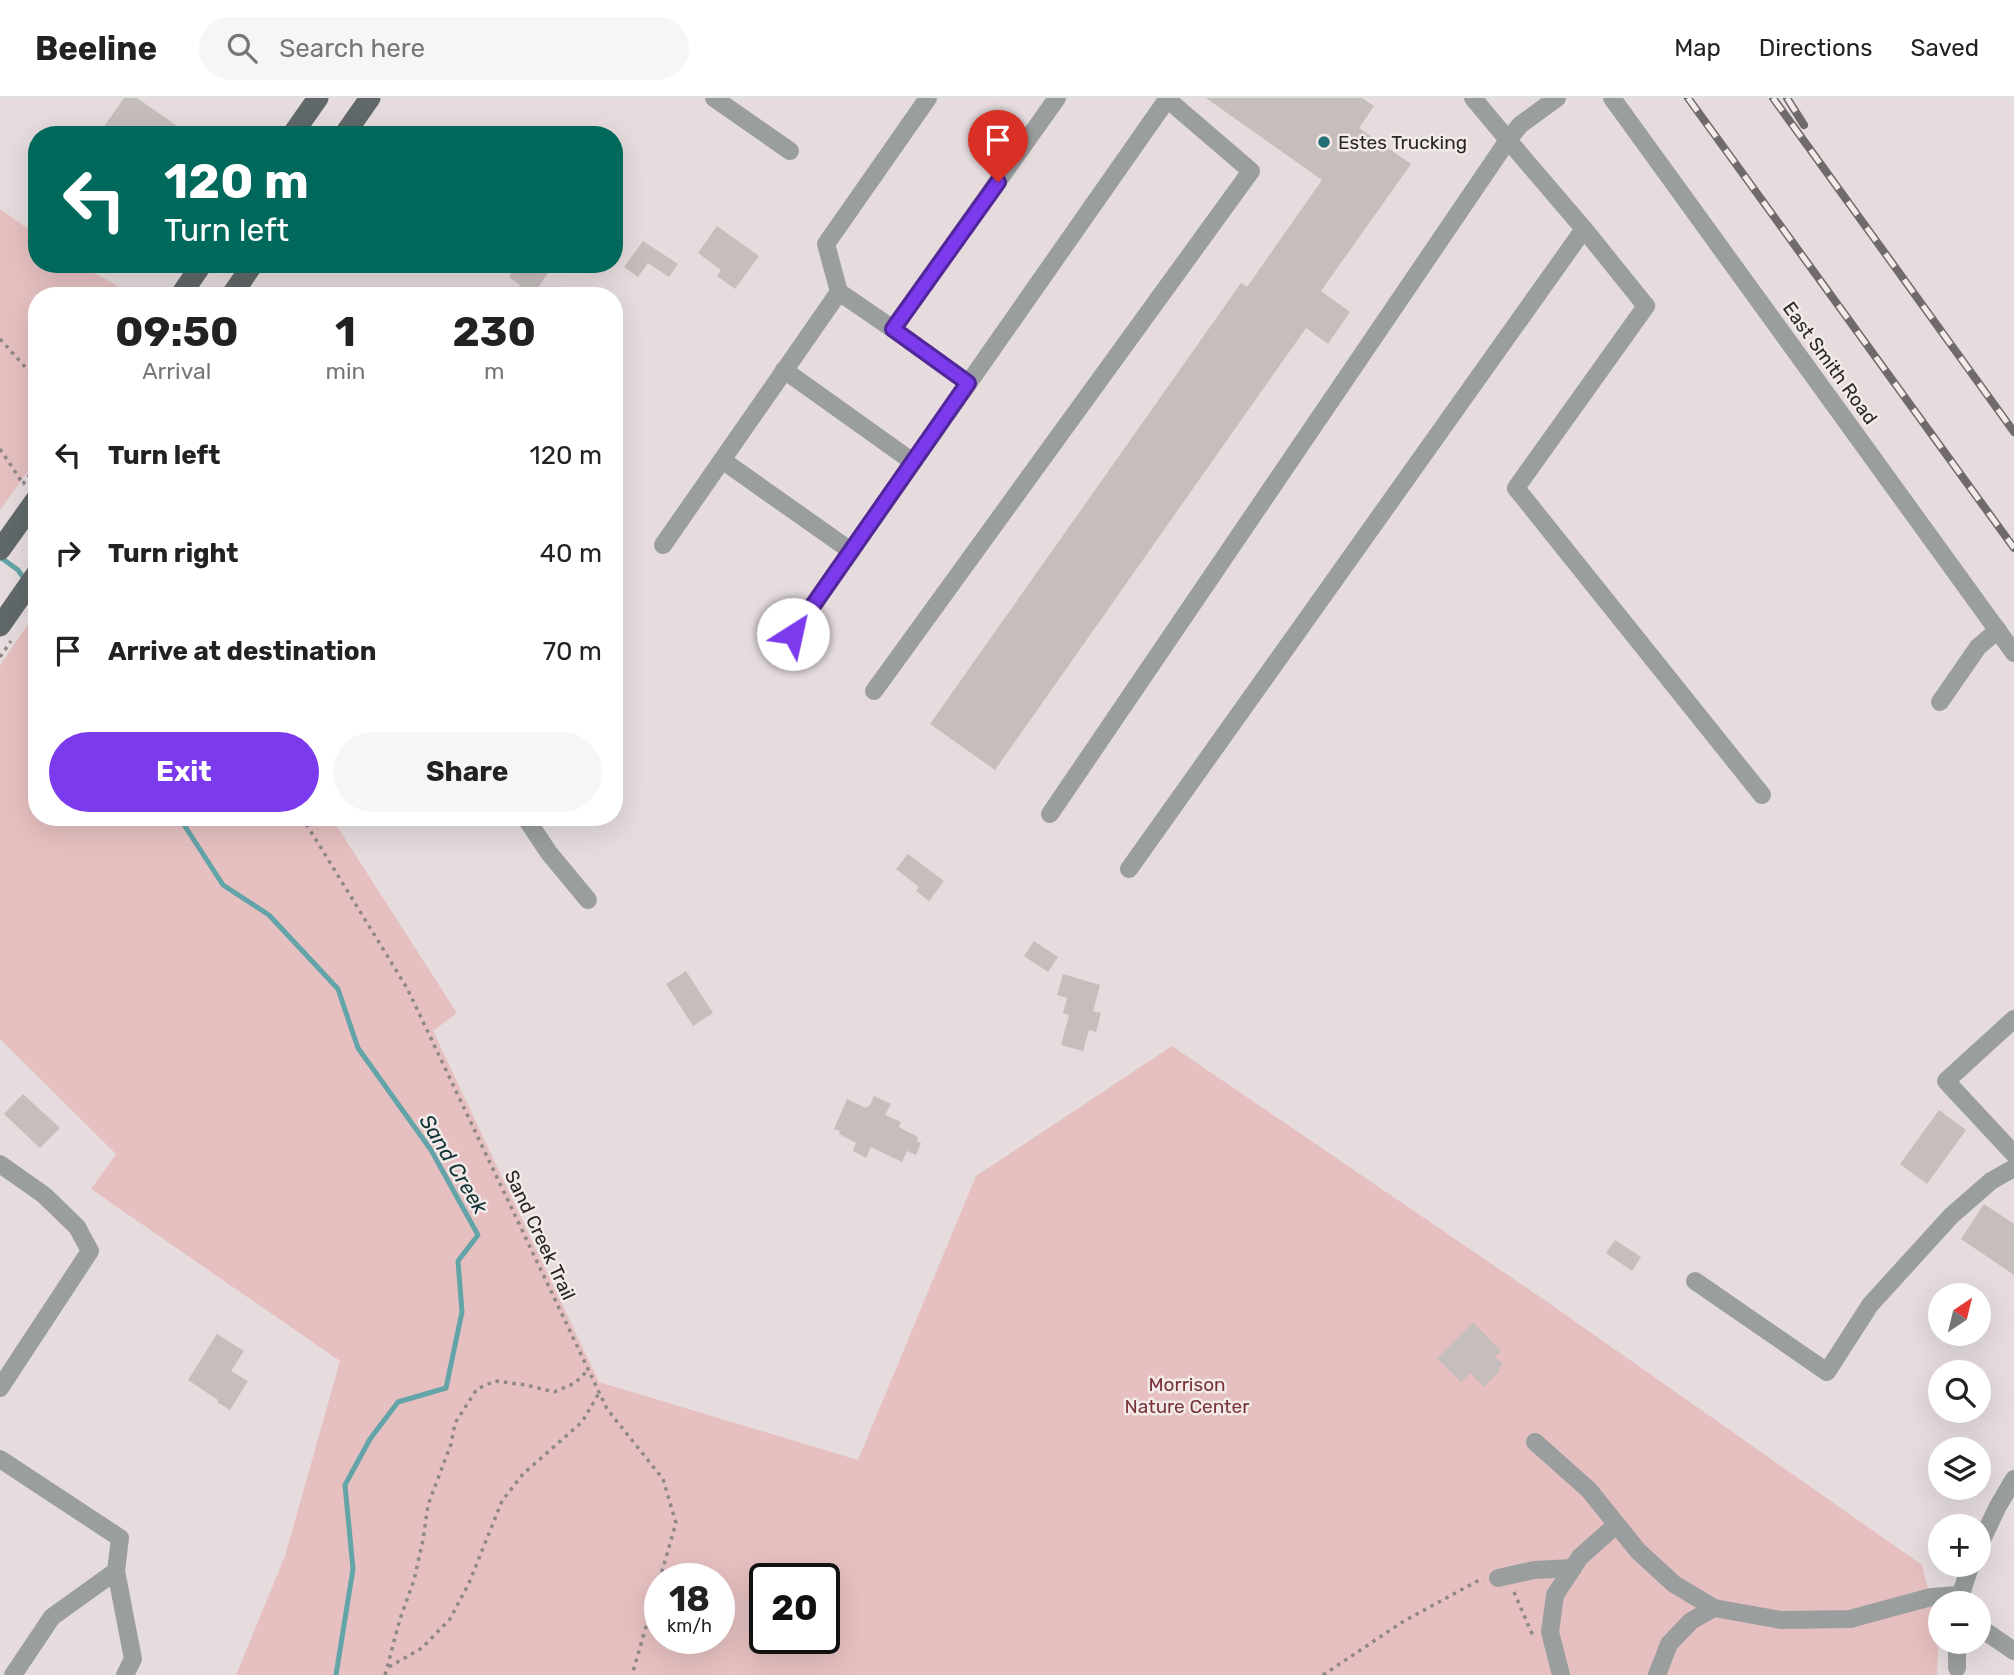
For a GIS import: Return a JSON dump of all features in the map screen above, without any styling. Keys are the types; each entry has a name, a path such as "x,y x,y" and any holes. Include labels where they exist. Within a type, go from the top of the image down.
{"main road":[{"path":"298,126 318,98"},
{"path":"350,126 370,98"},
{"path":"0,550 28,504"},
{"path":"0,626 28,586"}],"street":[{"path":"713,98 790,151"},
{"path":"928,98 826,244 839,292 968,383"},
{"path":"893,329 1058,98"},
{"path":"1473,98 1646,306 1516,488 1762,795"},
{"path":"1050,814 1507,140 1520,125 1557,98"},
{"name":"East Smith Road","path":"1612,98 2014,653"},
{"path":"793,634 1167,99 1251,171 874,691"},
{"path":"1129,869 1584,229"},
{"path":"663,545 839,292"},
{"path":"784,370 913,463"},
{"path":"722,460 851,551"},
{"path":"1940,702 1978,647 1998,630"},
{"path":"531,826 587,900"},
{"path":"2013,1022 1946,1081 2014,1154"},
{"path":"0,1164 44,1195 77,1227 90,1251 0,1388"},
{"path":"1695,1281 1827,1372 1870,1305 1951,1216 1991,1181 2014,1168"},
{"path":"1535,1442 1589,1490 1638,1550 1674,1584 1714,1608 1780,1620 1850,1619 1928,1598"},
{"path":"0,1459 120,1538 116,1571 133,1659 125,1675"},
{"path":"1991,1521 2014,1479"},
{"path":"1561,1675 1550,1632 1555,1595 1580,1557 1616,1525"},
{"path":"1498,1578 1534,1570 1573,1568"},
{"path":"13,1675 52,1617 116,1571"},
{"path":"1657,1675 1669,1644 1690,1621 1714,1608"},
{"path":"1991,1635 2014,1651"},
{"path":"1956,1654 1957,1668"}],"path":[{"path":"0,339 28,370"},
{"path":"0,449 28,489"},
{"name":"Sand Creek Trail","path":"308,826 407,988 607,1409 663,1479 676,1524 632,1675"},
{"path":"385,1675 414,1580 428,1505 451,1444 455,1423 477,1389 495,1381 554,1392 575,1383 588,1370"},
{"path":"387,1668 422,1648 450,1619 469,1583 502,1501 523,1474 582,1422 599,1393"},
{"path":"1323,1675 1404,1621 1488,1576 1508,1580 1535,1641"}],"green space":[{"path":"0,209 28,229 28,273 94,273 118,287 28,287 28,471 0,510"},
{"name":"Morrison Nature Center","path":"28,624 28,826 337,826 457,1013 433,1031 599,1382 858,1460 976,1176 1172,1046 1543,1299 1922,1565 1928,1591 1928,1654 1938,1654 1937,1675 236,1675 285,1556 340,1361 91,1189 116,1154 0,1039 0,665"}],"building":[{"path":"124,98 137,98 177,126 104,126"},
{"path":"1206,98 1362,98 1374,106 1359,128 1411,164 1321,291 1350,312 1328,344 1306,328 995,770 930,724 1241,283 1247,287 1322,180"},
{"path":"717,226 759,256 735,289 717,276 721,270 698,253"},
{"path":"643,241 678,264 669,277 648,263 638,277 624,267"},
{"path":"512,273 548,273 538,287 518,287 520,285 509,277"},
{"path":"908,854 944,881 929,901 916,891 919,887 896,869"},
{"path":"1034,941 1058,957 1048,972 1024,956"},
{"path":"686,971 713,1013 693,1026 666,984"},
{"path":"1063,974 1100,985 1093,1011 1101,1013 1096,1032 1089,1030 1083,1051 1061,1045 1069,1015 1063,1013 1067,998 1057,995"},
{"path":"23,1094 60,1128 40,1148 4,1114"},
{"path":"874,1096 891,1104 885,1115 901,1122 899,1127 918,1137 917,1141 921,1143 916,1155 907,1151 902,1162 871,1147 866,1158 853,1151 856,1143 834,1129 847,1099 866,1108"},
{"path":"1939,1110 1966,1130 1927,1184 1900,1164"},
{"path":"1984,1204 2014,1224 2014,1275 1961,1239"},
{"path":"1615,1240 1641,1257 1632,1271 1606,1253"},
{"path":"1473,1322 1501,1351 1495,1357 1503,1364 1498,1369 1500,1371 1484,1387 1470,1373 1461,1382 1437,1358"},
{"path":"217,1334 244,1351 231,1371 248,1381 230,1410 188,1380"}],"waterway":[{"name":"Sand Creek","path":"0,557 18,570 26,581"},
{"name":"Sand Creek","path":"185,826 223,885 269,915 338,989 358,1048 431,1150 478,1235 458,1261 462,1312 446,1388 398,1402 370,1439 345,1485 353,1569 336,1675"}],"railway":[{"path":"1688,98 2014,548"},
{"path":"1773,98 2014,432"},
{"path":"1787,98 1804,125"}],"place":[{"name":"Estes Trucking","path":"1324,142"}],"route":[{"path":"793,634 968,383 893,329 998,182"}]}
